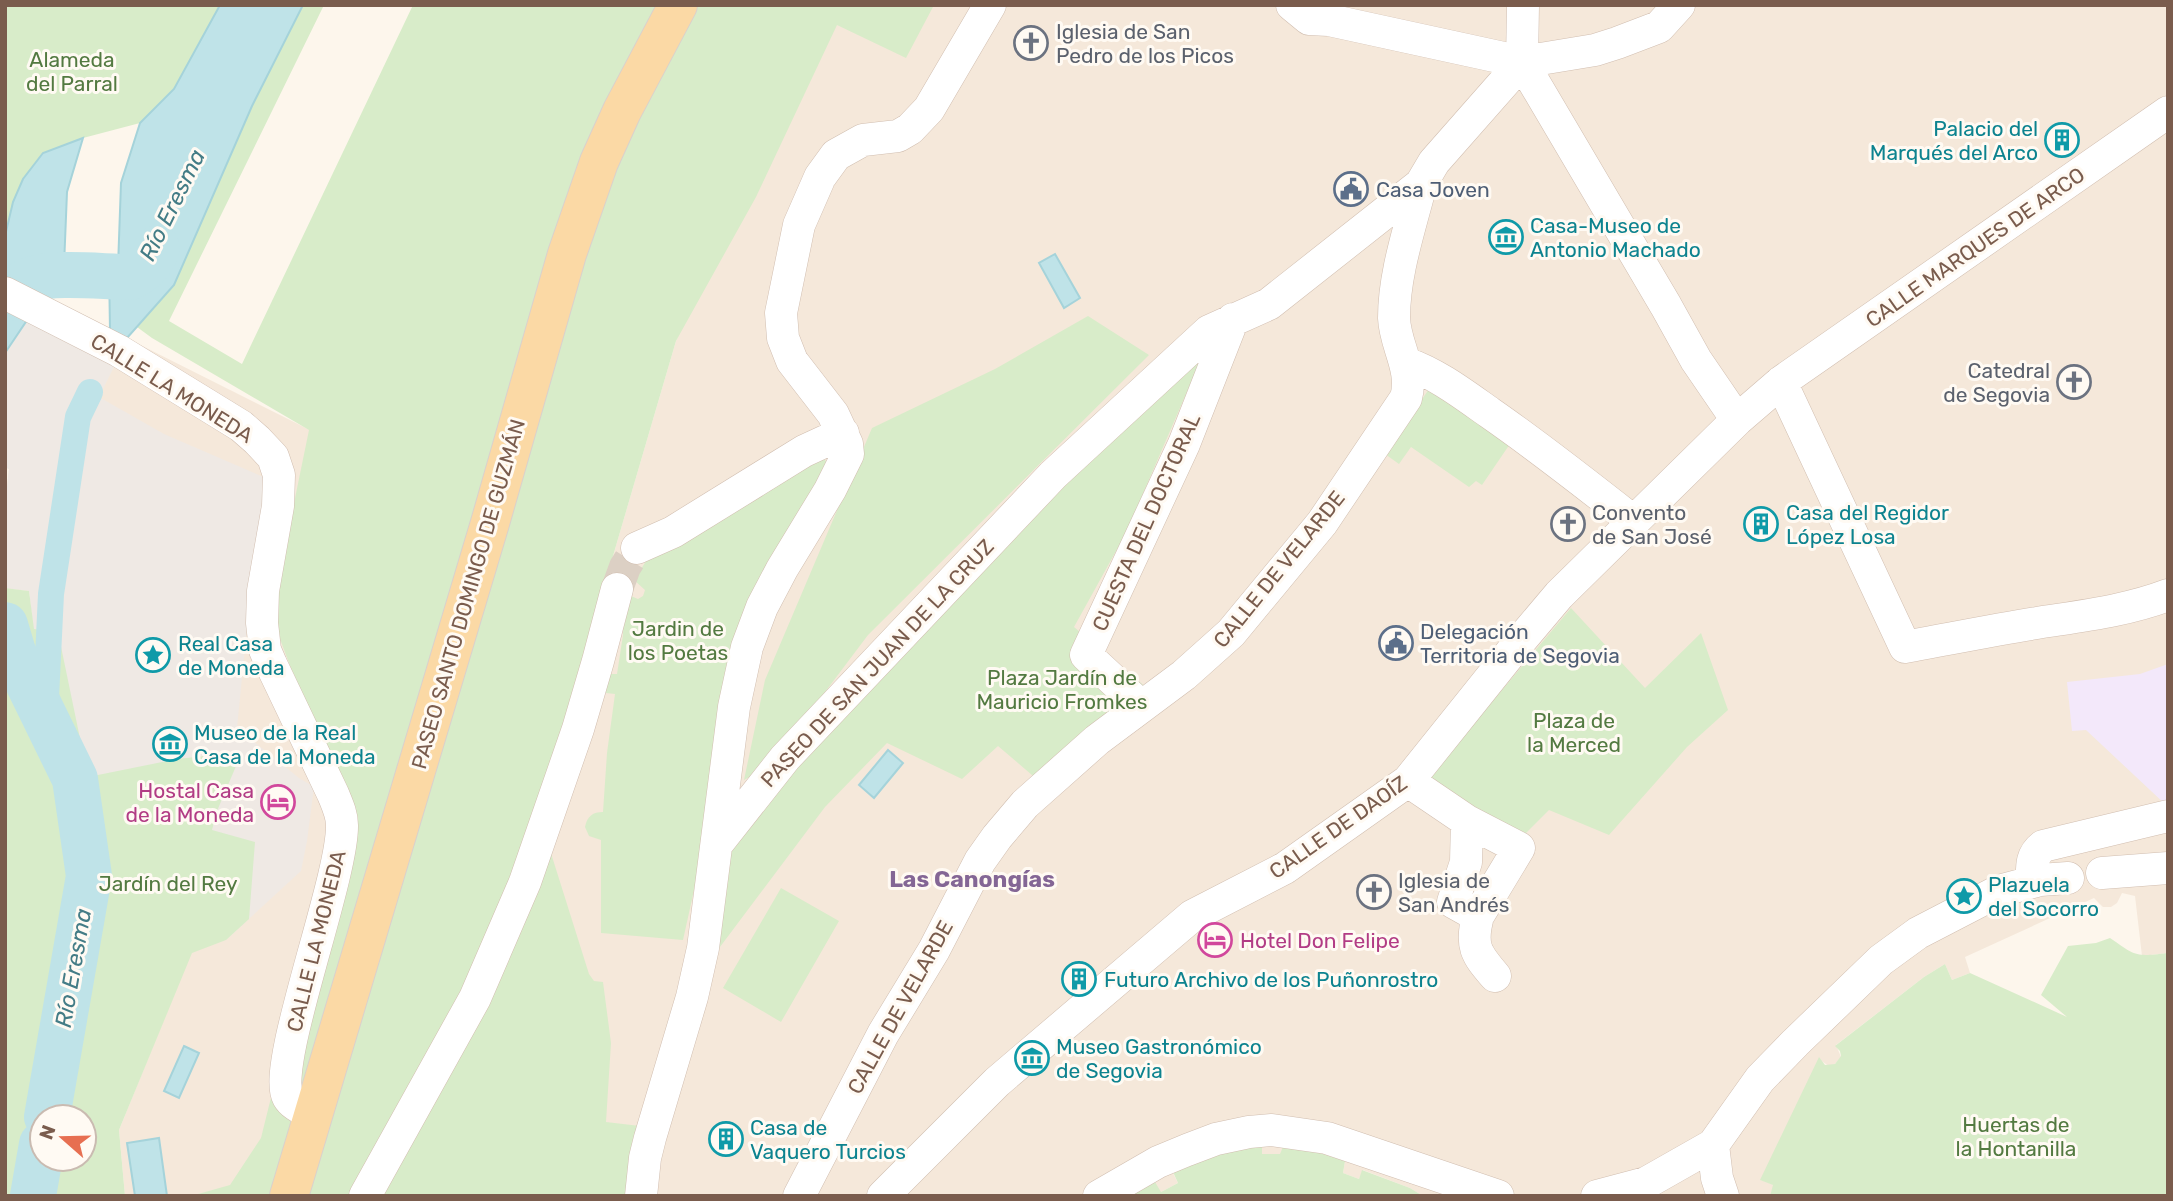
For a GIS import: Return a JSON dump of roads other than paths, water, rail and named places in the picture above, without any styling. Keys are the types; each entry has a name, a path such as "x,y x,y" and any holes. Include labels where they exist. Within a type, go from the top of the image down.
{"main road":[{"name":"PASEO SANTO DOMINGO DE GUZMÁN","path":"289,1196 484,546 567,254 603,152 678,5"}],"street":[{"path":"637,548 673,532 804,451 843,433 833,414 792,361 783,338 781,313 799,225 820,177 836,155 863,140 898,136 910,129 929,109 990,5"},
{"path":"1292,5 1309,19 1333,13 1522,62 1595,50 1669,16"},
{"path":"1523,5 1522,62 1696,360 1737,420"},
{"name":"PASEO DE SAN JUAN DE LA CRUZ","path":"716,845 785,758 1053,475 1209,331 1269,304 1427,173 1522,62"},
{"name":"CALLE MARQUES DE ARCO","path":"1781,382 2168,112"},
{"path":"1427,173 1396,293 1396,337 1406,363 1434,375 1498,418 1541,448 1633,521"},
{"name":"CALLE LA MONEDA","path":"5,293 119,351 241,426 273,457 277,467 278,506 263,591 263,640 271,664 333,794 342,827 336,872 290,1046 285,1077 289,1098 314,1115"},
{"name":"CUESTA DEL DOCTORAL","path":"1141,706 1086,655 1184,444 1233,319"},
{"name":"CALLE DE VELARDE","path":"799,1196 883,1034 934,950 979,861 1026,804 1097,740 1184,675 1231,634 1322,523 1406,397 1409,379 1406,363"},
{"path":"1781,382 1905,648 2096,615 2145,604 2168,594"},
{"name":"CALLE DE DAOÍZ","path":"883,1196 998,1082 1192,916 1285,868 1408,781 1543,613 1737,420 1781,382"},
{"name":"PASEO DE SAN JUAN DE LA CRUZ","path":"716,845 734,707 747,647 762,607 782,569 844,463 848,454 843,433"},
{"path":"365,1196 475,998 526,883 578,729 617,589"},
{"path":"1408,781 1467,821 1519,848 1478,916 1473,935 1479,957 1495,976"},
{"path":"2032,882 2033,858 2043,846 2168,816"},
{"path":"1467,821 1466,862 1453,902 1478,916"},
{"path":"641,1196 645,1157 688,1011 703,948 716,845"},
{"path":"2102,873 2168,868"},
{"path":"1597,1196 1646,1182 1713,1145 1760,1079 1794,1043 1881,960 1918,933 1999,891 2032,882 2068,878"},
{"path":"1100,1196 1158,1162 1187,1150 1216,1139 1272,1130 1338,1142 1498,1196"},
{"path":"1713,1145 1717,1178 1723,1196"}],"water":[{"path":"220,5 303,5 252,106 174,285 127,338 110,330 109,267 118,267 121,183 140,123 174,89"},
{"path":"83,138 67,192 63,291 44,295 5,353 5,236 13,202 23,179 43,153"},
{"path":"1055,254 1080,298 1064,308 1039,263"},
{"path":"888,750 903,763 874,798 859,785"},
{"path":"184,1046 199,1053 179,1098 164,1091"},
{"path":"159,1138 167,1196 135,1196 127,1143"}],"waterway":[{"name":"Río Eresma","path":"10,298 24,283 40,277 130,277 147,266 157,248"},
{"path":"45,719 51,594 78,417 90,392"},
{"name":"Río Eresma","path":"5,625 13,652 75,779 89,876 49,1103"},
{"name":"Río Eresma","path":"33,1196 37,1173"}],"tunnel":[{"path":"617,589 625,567 637,548"}],"place":[{"name":"Iglesia de San Pedro de los Picos","path":"1031,43"},
{"name":"Palacio del Marqués del Arco","path":"2062,140"},
{"name":"Casa Joven","path":"1351,189"},
{"name":"Casa-Museo de Antonio Machado","path":"1506,237"},
{"name":"Catedral de Segovia","path":"2074,382"},
{"name":"Convento de San José","path":"1568,524"},
{"name":"Casa del Regidor López Losa","path":"1761,524"},
{"name":"Delegación Territoria de Segovia","path":"1396,643"},
{"name":"Real Casa de Moneda","path":"153,655"},
{"name":"Museo de la Real Casa de la Moneda","path":"170,744"},
{"name":"Hostal Casa de la Moneda","path":"278,802"},
{"name":"Iglesia de San Andrés","path":"1374,892"},
{"name":"Plazuela del Socorro","path":"1964,896"},
{"name":"Hotel Don Felipe","path":"1215,940"},
{"name":"Futuro Archivo de los Puñonrostro","path":"1079,979"},
{"name":"Museo Gastronómico de Segovia","path":"1032,1058"},
{"name":"Casa de Vaquero Turcios","path":"726,1139"}],"district":[{"name":"Las Canongías","path":"972,879"}],"park label":[{"name":"Alameda del Parral","path":"72,71"},
{"name":"Jardin de los Poetas","path":"678,640"},
{"name":"Plaza Jardín de Mauricio Fromkes","path":"1062,689"},
{"name":"Plaza de la Merced","path":"1574,732"},
{"name":"Jardín del Rey","path":"168,883"},
{"name":"Huertas de la Hontanilla","path":"2016,1136"}]}
